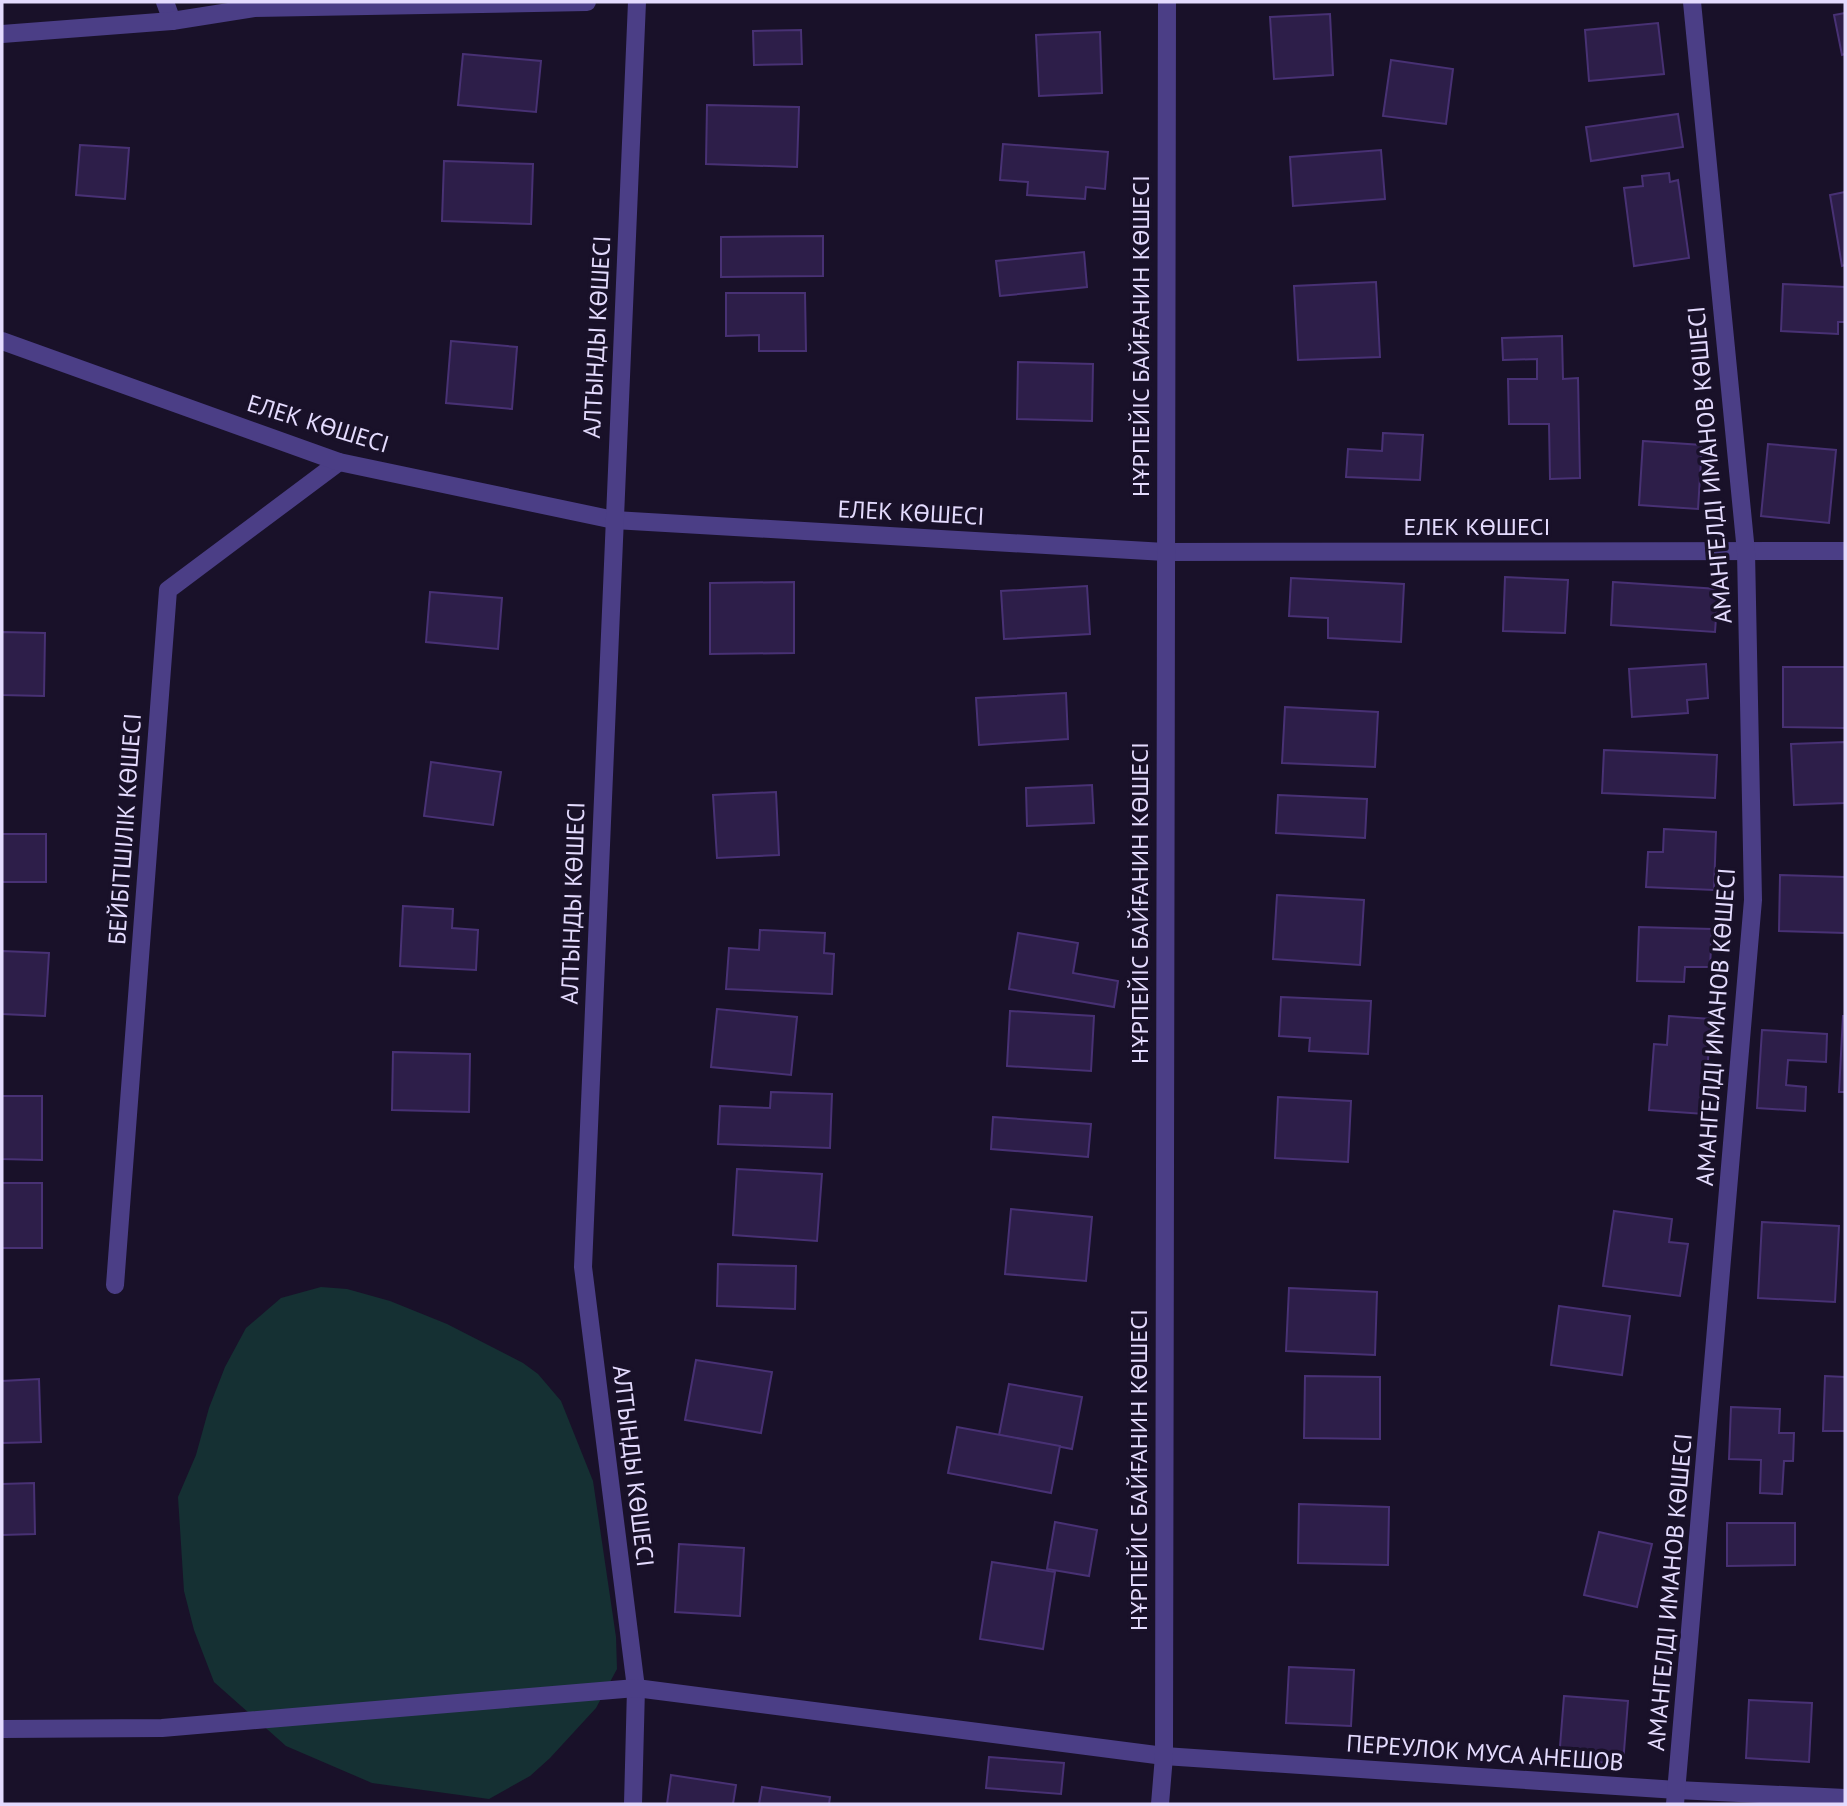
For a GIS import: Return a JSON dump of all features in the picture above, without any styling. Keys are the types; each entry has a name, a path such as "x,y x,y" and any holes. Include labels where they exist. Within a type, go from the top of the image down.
{"street":[{"path":"165,2 172,21"},
{"path":"2,34 172,21 254,8 587,2"},
{"name":"АЛТЫНДЫ КӨШЕСІ","path":"633,1804 636,1688 583,1266 637,2"},
{"name":"НҰРПЕЙІС БАЙҒАНИН КӨШЕСІ","path":"1160,1804 1164,1756 1167,2"},
{"name":"АМАНГЕЛДІ ИМАНОВ КӨШЕСІ","path":"1676,1797 1753,900 1746,552 1692,2"},
{"name":"ЕЛЕК КӨШЕСІ","path":"2,341 339,462 614,520 1165,552 1845,551"},
{"name":"БЕЙБІТШІЛІК КӨШЕСІ","path":"115,1285 168,590 339,462"},
{"name":"ПЕРЕУЛОК МУСА АНЕШОВ","path":"2,1729 162,1728 636,1688 1164,1756 1676,1797 1845,1798"}],"green space":[{"path":"321,1287 347,1289 390,1301 447,1324 523,1363 538,1374 561,1401 593,1481 616,1637 617,1669 596,1708 550,1758 530,1776 489,1799 372,1783 286,1746 214,1682 194,1630 184,1591 178,1497 196,1455 209,1408 225,1367 246,1328 281,1298"}],"building":[{"path":"1845,13 1845,54 1842,55 1834,15"},
{"path":"1330,14 1333,75 1274,79 1270,17"},
{"path":"1658,23 1664,74 1589,81 1585,30"},
{"path":"801,30 802,64 754,65 753,31"},
{"path":"1100,32 1102,93 1039,96 1036,35"},
{"path":"463,54 541,61 536,112 458,105"},
{"path":"1391,60 1453,69 1446,124 1383,116"},
{"path":"707,105 799,107 797,167 706,164"},
{"path":"1678,114 1683,147 1591,161 1586,127"},
{"path":"1003,144 1108,152 1105,189 1086,187 1085,199 1027,195 1028,182 1000,180"},
{"path":"80,145 129,148 125,199 76,195"},
{"path":"1381,150 1385,199 1293,206 1290,157"},
{"path":"444,161 533,164 531,224 442,221"},
{"path":"1669,173 1670,182 1678,180 1689,258 1634,266 1624,188 1643,186 1642,176"},
{"path":"1845,192 1845,265 1842,266 1830,195"},
{"path":"823,236 823,276 721,277 721,237"},
{"path":"1084,252 1087,287 1000,296 996,261"},
{"path":"1376,282 1380,357 1298,360 1294,286"},
{"path":"1783,284 1845,287 1845,322 1838,322 1838,334 1781,331"},
{"path":"726,293 805,293 806,351 759,351 759,335 726,336"},
{"path":"1562,336 1563,379 1578,378 1580,478 1550,479 1549,424 1509,424 1508,379 1537,379 1537,359 1503,360 1502,338"},
{"path":"451,341 517,347 512,409 446,403"},
{"path":"1018,362 1093,364 1092,421 1017,419"},
{"path":"1383,433 1423,435 1420,480 1346,477 1348,449 1382,451"},
{"path":"1643,441 1702,445 1698,509 1639,505"},
{"path":"1768,444 1836,450 1829,523 1761,516"},
{"path":"1505,577 1568,580 1565,633 1503,631"},
{"path":"1291,578 1404,584 1401,642 1328,638 1328,618 1289,616"},
{"path":"794,582 794,653 710,654 710,583"},
{"path":"1613,582 1718,589 1715,632 1611,625"},
{"path":"1087,586 1090,634 1004,639 1001,591"},
{"path":"430,592 502,598 498,649 426,642"},
{"path":"2,632 45,633 44,696 2,695"},
{"path":"1706,664 1708,698 1687,700 1688,713 1632,717 1629,669"},
{"path":"1783,667 1845,667 1845,728 1783,727"},
{"path":"1066,693 1068,739 979,745 976,698"},
{"path":"1285,707 1378,712 1375,767 1282,763"},
{"path":"1845,742 1845,803 1794,805 1791,744"},
{"path":"1604,750 1717,755 1715,798 1602,793"},
{"path":"431,762 501,772 493,825 424,816"},
{"path":"1092,785 1094,823 1027,826 1026,788"},
{"path":"776,792 779,855 717,858 713,795"},
{"path":"1278,795 1367,799 1365,838 1276,833"},
{"path":"1664,829 1716,832 1714,890 1646,887 1648,852 1663,852"},
{"path":"2,834 46,834 46,882 2,882"},
{"path":"1780,875 1845,877 1845,933 1779,931"},
{"path":"1277,895 1364,900 1360,965 1273,959"},
{"path":"403,906 453,909 452,928 478,930 476,970 400,966"},
{"path":"1639,927 1712,929 1710,967 1685,967 1684,982 1637,981"},
{"path":"760,930 825,933 824,953 834,954 832,994 726,989 729,948 759,950"},
{"path":"1018,933 1078,943 1073,973 1118,981 1114,1007 1009,989"},
{"path":"2,951 49,953 45,1016 2,1014"},
{"path":"1281,997 1371,1001 1368,1054 1309,1051 1310,1038 1279,1036"},
{"path":"717,1009 797,1017 791,1075 711,1067"},
{"path":"1010,1011 1094,1016 1091,1071 1007,1066"},
{"path":"1669,1016 1711,1019 1704,1114 1649,1110 1654,1044 1667,1045"},
{"path":"1843,1016 1845,1092 1839,1092"},
{"path":"1762,1030 1827,1034 1826,1062 1788,1060 1786,1085 1806,1087 1805,1111 1757,1108"},
{"path":"393,1052 470,1054 469,1112 392,1110"},
{"path":"771,1092 832,1094 830,1148 718,1144 720,1106 770,1108"},
{"path":"2,1096 42,1096 42,1160 2,1159"},
{"path":"1278,1097 1351,1101 1348,1162 1275,1158"},
{"path":"993,1117 1091,1124 1088,1157 991,1149"},
{"path":"737,1169 822,1174 817,1241 733,1235"},
{"path":"2,1183 42,1183 42,1248 2,1248"},
{"path":"1011,1209 1092,1217 1086,1281 1005,1274"},
{"path":"1614,1211 1672,1219 1669,1242 1688,1244 1680,1296 1603,1286"},
{"path":"1762,1222 1839,1226 1835,1302 1758,1298"},
{"path":"718,1264 796,1266 795,1309 717,1306"},
{"path":"1289,1288 1377,1292 1375,1355 1286,1351"},
{"path":"1559,1306 1630,1316 1622,1375 1551,1365"},
{"path":"696,1360 772,1372 761,1433 685,1420"},
{"path":"1305,1376 1380,1377 1380,1439 1304,1438"},
{"path":"1825,1376 1845,1377 1845,1431 1823,1431"},
{"path":"39,1379 41,1442 2,1443 2,1381"},
{"path":"1009,1384 1082,1397 1072,1449 999,1435"},
{"path":"1731,1407 1780,1409 1779,1433 1794,1433 1793,1461 1784,1461 1782,1494 1760,1493 1761,1460 1729,1459"},
{"path":"957,1427 1060,1446 1051,1493 948,1473"},
{"path":"34,1483 35,1534 2,1535 2,1484"},
{"path":"1299,1504 1389,1507 1388,1565 1298,1563"},
{"path":"1055,1522 1097,1530 1089,1576 1047,1569"},
{"path":"1727,1523 1795,1523 1795,1565 1727,1566"},
{"path":"1599,1532 1652,1544 1637,1607 1584,1595"},
{"path":"679,1544 744,1548 740,1616 675,1612"},
{"path":"992,1562 1055,1572 1043,1649 980,1639"},
{"path":"1289,1667 1354,1670 1351,1726 1286,1723"},
{"path":"1564,1696 1628,1701 1623,1764 1559,1759"},
{"path":"1749,1700 1812,1703 1809,1762 1746,1758"},
{"path":"989,1757 1064,1763 1061,1794 986,1788"},
{"path":"671,1775 736,1785 733,1804 667,1804"},
{"path":"762,1787 830,1797 829,1804 759,1804"}]}
